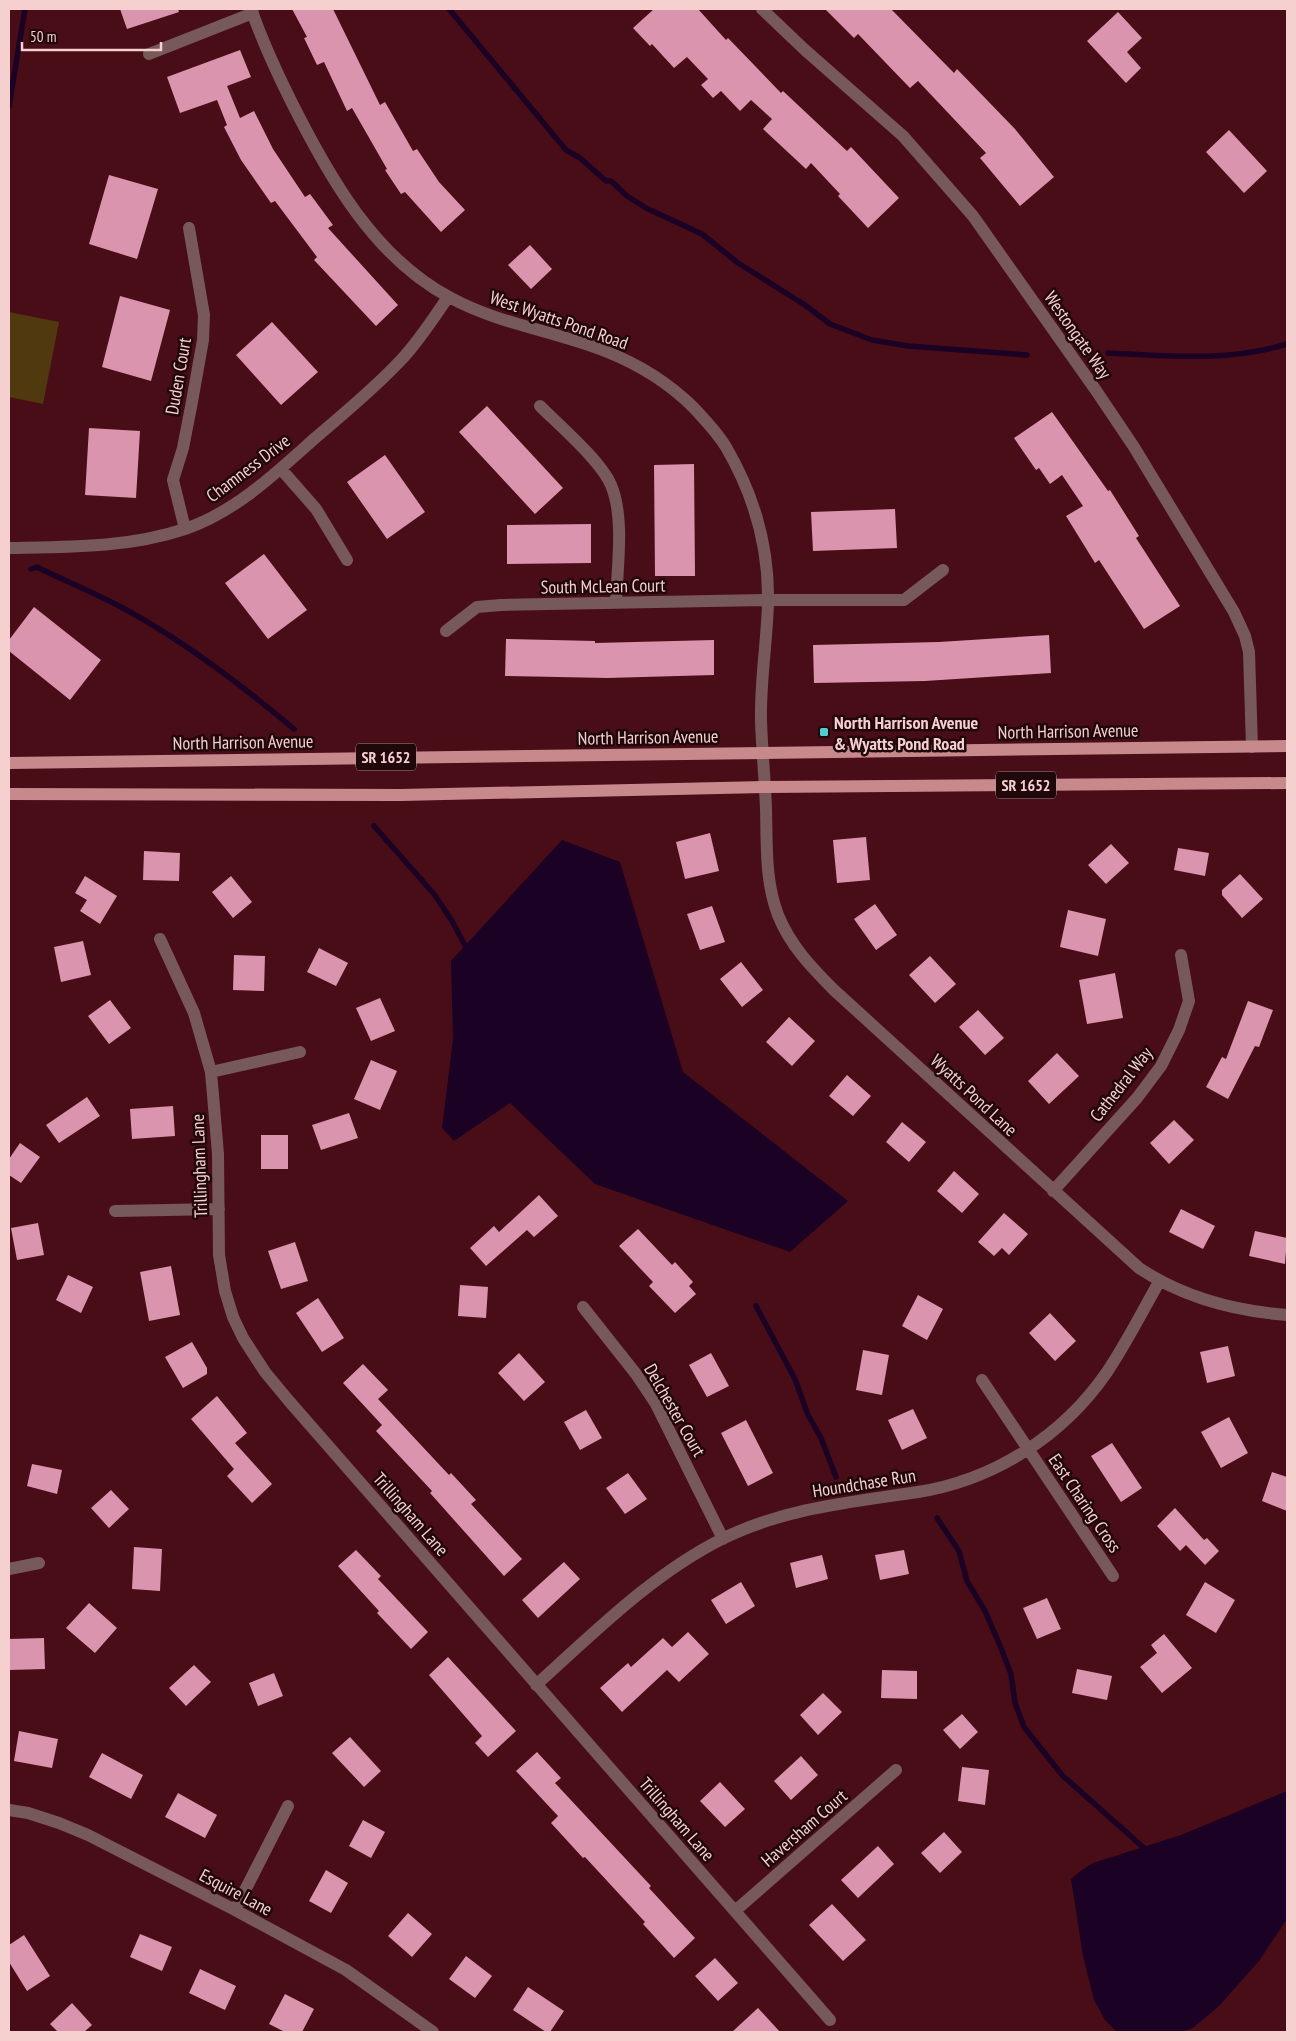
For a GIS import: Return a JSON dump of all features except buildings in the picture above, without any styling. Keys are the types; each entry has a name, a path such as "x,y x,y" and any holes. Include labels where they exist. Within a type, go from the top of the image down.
{"main road":[{"name":"North Harrison Avenue","path":"9,763 1287,746"},
{"name":"SR 1652","path":"9,794 401,795 766,787 1287,783"}],"street":[{"name":"Westongate Way","path":"762,9 805,50 903,136 951,188 973,216 1134,447 1234,612 1245,636 1249,652 1252,747"},
{"path":"149,54 252,11"},
{"name":"West Wyatts Pond Road","path":"252,11 276,70 308,134 343,193 367,228 395,257 419,277 448,297 482,313 602,350 627,360 687,401 723,442 749,491 757,514 763,543 768,600 761,720 766,787"},
{"name":"Duden Court","path":"186,529 174,480 183,448 191,407 203,340 204,315 189,228"},
{"name":"Chamness Drive","path":"9,548 107,545 147,539 186,529 226,510 281,469 401,360 424,333 448,297"},
{"path":"540,406 601,468 611,486 618,510 616,603"},
{"path":"281,469 316,509 347,560"},
{"name":"South McLean Court","path":"446,631 477,608 501,605 768,600 904,600 943,570"},
{"name":"Wyatts Pond Lane","path":"766,787 768,871 778,913 797,950 834,990 1120,1252 1159,1282 1225,1306 1257,1313 1287,1315"},
{"name":"Trillingham Lane","path":"160,939 194,1013 211,1072 218,1154 219,1255 225,1291 243,1338 264,1372 830,2020"},
{"name":"Cathedral Way","path":"1053,1191 1137,1098 1161,1066 1179,1030 1189,1002 1181,955"},
{"path":"211,1072 300,1052"},
{"path":"115,1211 219,1209"},
{"name":"Houndchase Run","path":"536,1685 661,1576 723,1539 777,1517 801,1511 919,1492 968,1480 994,1469 1050,1435 1069,1418 1108,1371 1159,1282"},
{"name":"Delchester Court","path":"583,1308 636,1374 656,1404 723,1539"},
{"name":"East Charing Cross","path":"982,1380 1113,1576"},
{"path":"9,1569 39,1563"},
{"name":"Haversham Court","path":"734,1911 896,1770"},
{"path":"235,1910 288,1806"},
{"name":"Esquire Lane","path":"9,1810 28,1813 88,1835 235,1910 346,1970 433,2032"}],"shaded area":[{"path":"9,312 59,322 43,404 9,397"},
{"path":"562,840 620,862 683,1072 848,1201 790,1252 595,1184 510,1103 454,1141 442,1128 453,1039 451,961"},
{"path":"1287,1791 1287,1919 1259,1961 1218,2007 1193,2028 1180,2032 1117,2032 1105,2020 1094,2000 1083,1956 1071,1879 1093,1863 1181,1835"}],"waterway":[{"path":"9,106 25,9"},
{"path":"449,9 566,150 580,158 606,181 611,181 627,196 646,208 702,234 738,263 805,305 830,324 872,340 908,346 1027,355"},
{"path":"1108,353 1221,356 1265,350 1287,344"},
{"path":"31,569 37,567 112,603 168,634 211,664 294,729"},
{"path":"374,826 434,894 452,921 468,951"},
{"path":"756,1306 795,1379 808,1415 821,1438 836,1477"},
{"path":"937,1518 959,1551 967,1581 985,1611 1001,1648 1011,1674 1015,1703 1024,1727 1062,1775 1144,1848 1145,1856"}],"place":[{"name":"North Harrison Avenue & Wyatts Pond Road","path":"824,732"}]}
